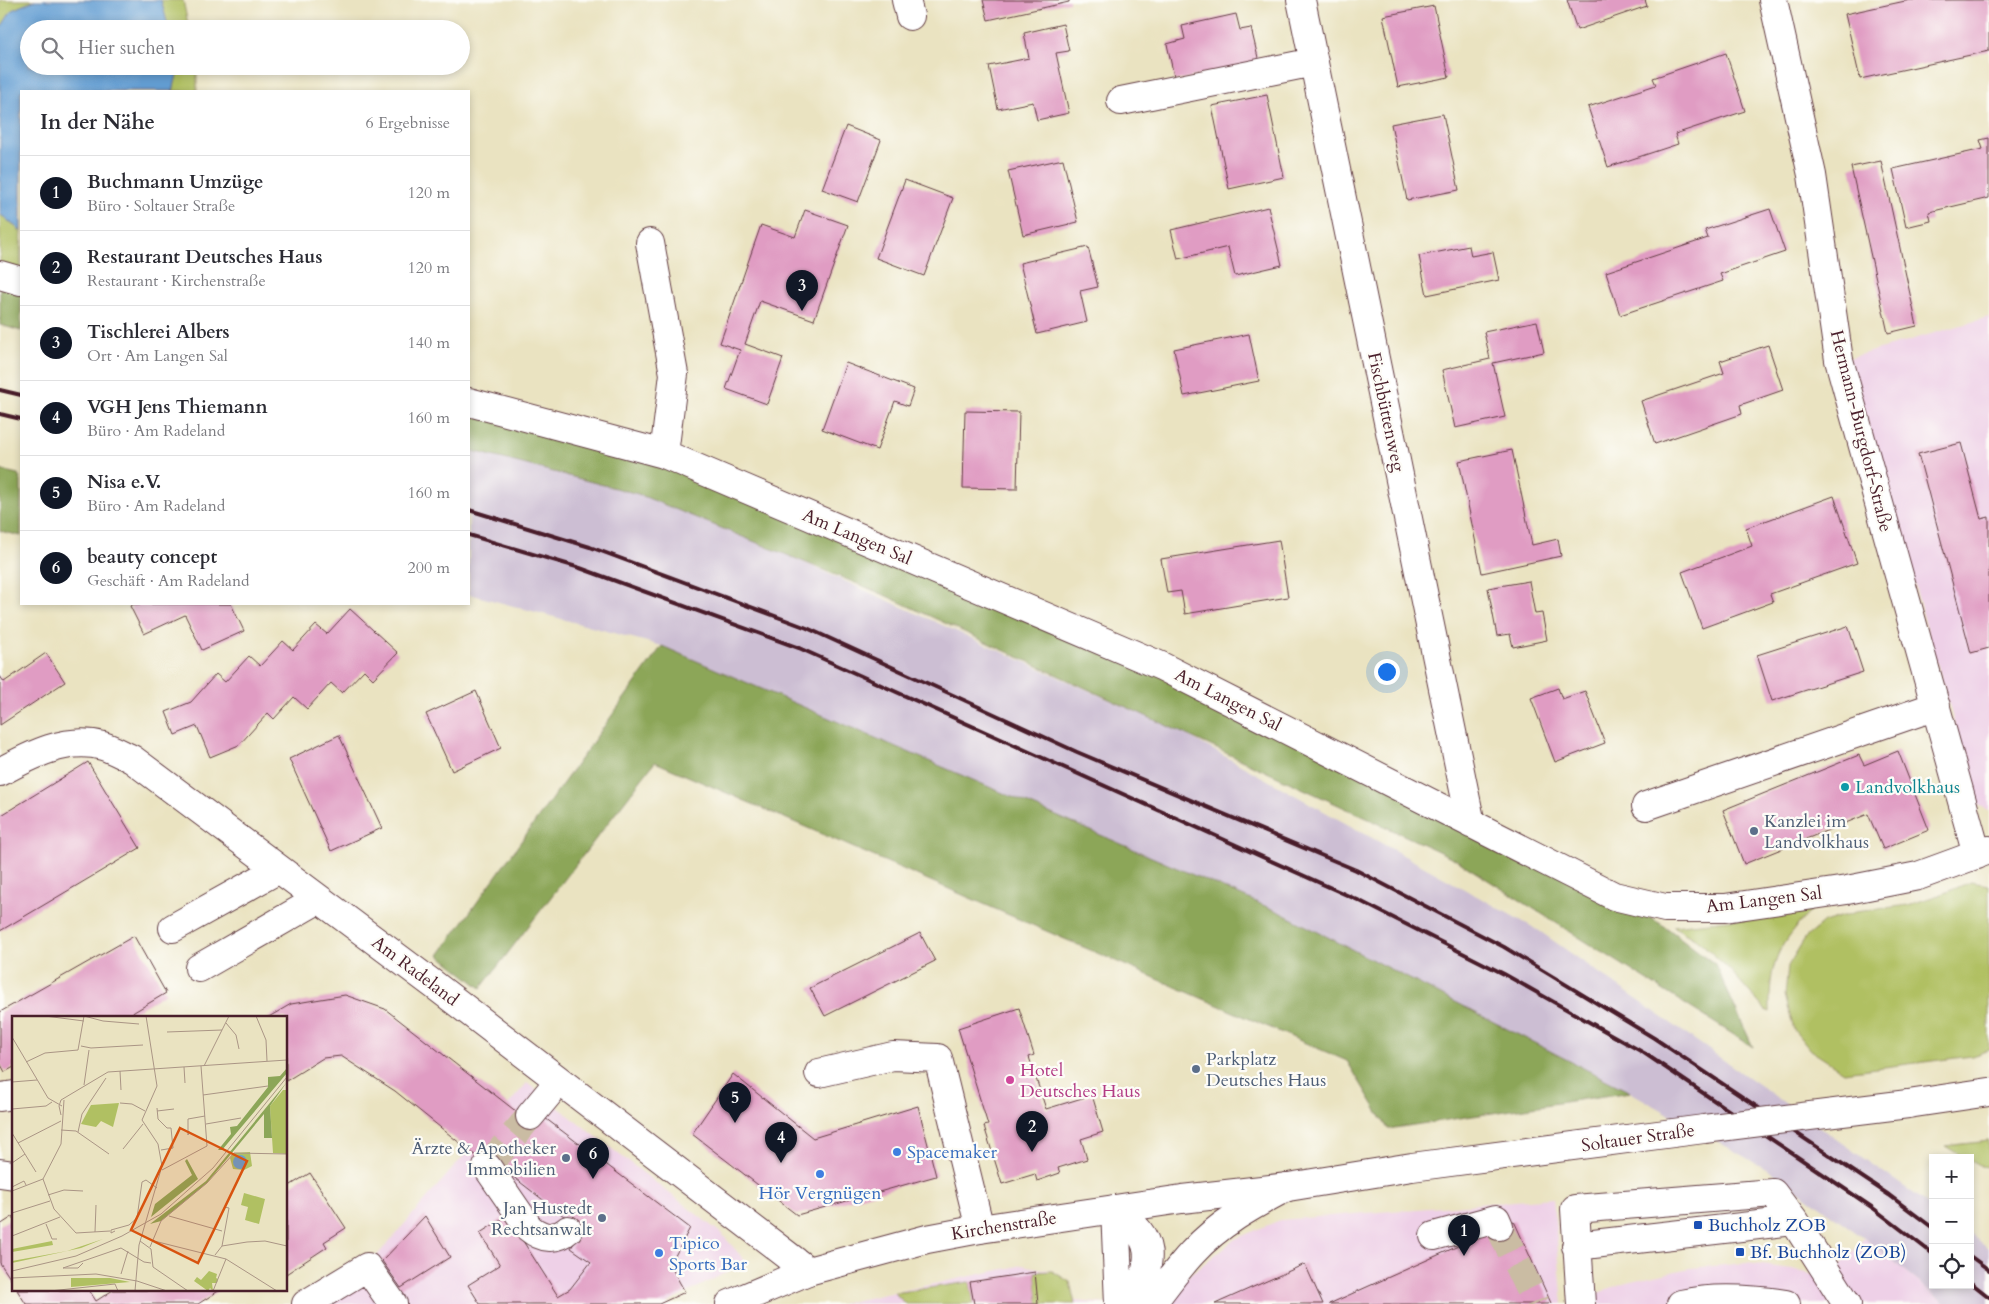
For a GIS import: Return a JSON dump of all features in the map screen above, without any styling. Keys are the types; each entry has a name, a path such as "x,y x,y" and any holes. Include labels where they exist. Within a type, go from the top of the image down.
{"street":[{"name":"Fischbüttenweg","path":"1301,0 1470,824"},
{"name":"Hermann-Burgdorf-Straße","path":"1773,0 1812,175 1839,360 1936,706 1983,852"},
{"path":"1121,101 1314,62"},
{"path":"650,243 674,374 664,454"},
{"path":"0,275 20,281"},
{"name":"Am Langen Sal","path":"470,402 664,454 1161,666 1614,896 1665,908 1724,908 1847,890 1918,876 1983,852"},
{"path":"1646,806 1936,706"},
{"name":"Am Radeland","path":"0,772 48,748 82,743 103,746 132,758 808,1271"},
{"path":"173,928 279,869"},
{"path":"199,968 319,899"},
{"path":"819,1073 893,1056 938,1058 980,1229"},
{"path":"530,1116 559,1081"},
{"name":"Soltauer Straße","path":"1288,1187 1412,1167 1989,1092"},
{"path":"487,1168 529,1228 537,1235 556,1237 568,1230"},
{"path":"1152,1304 1192,1252 1214,1232 1244,1210 1288,1187"},
{"name":"Kirchenstraße","path":"730,1304 808,1271 927,1239 980,1229 1115,1209 1288,1187"},
{"path":"1581,1304 1575,1209 1772,1193 1794,1221 1847,1304"},
{"path":"1115,1209 1119,1304"},
{"path":"1115,1209 1137,1229 1149,1255 1135,1304"},
{"path":"1434,1236 1496,1219 1499,1226"},
{"path":"1576,1246 1794,1221"},
{"path":"306,1304 367,1266 393,1304"},
{"path":"1681,1304 1695,1300 1786,1304"}],"shaded area":[{"path":"1989,317 1989,810 1978,805 1849,358"},
{"path":"470,450 638,494 791,557 1181,732 1538,930 1929,1204 1929,1289 1974,1289 1974,1237 1989,1248 1989,1304 1946,1304 1864,1238 1775,1174 1630,1092 1279,912 662,646 470,594"},
{"path":"527,1083 722,1234 746,1262 666,1304 306,1304 367,1267"},
{"path":"1553,1198 1563,1304 1165,1304 1177,1285 1235,1239 1280,1220"},
{"path":"1864,1238 1946,1304 1571,1304 1623,1283 1690,1268 1747,1263 1791,1269 1829,1279"},
{"path":"1023,1265 1052,1271 1070,1282 1075,1301 1109,1304 839,1304"}],"green space":[{"path":"0,0 35,0 12,10 0,29"},
{"path":"161,0 183,0 187,20 167,20"},
{"path":"177,75 197,75 197,90 173,90"},
{"path":"0,214 20,230 20,281 0,275"},
{"path":"0,275 20,281 20,331 0,325"},
{"path":"470,402 664,454 1161,666 1614,896 1666,927 1715,964 1753,1047 1453,858 882,594 638,494 470,450"},
{"path":"0,470 18,474 20,479 20,536 0,531"},
{"path":"662,646 1279,912 1630,1092 1388,1129 1347,1061 655,762 481,988 439,955"},
{"path":"1970,882 1989,885 1989,1050 1972,1056 1844,1072 1810,1050 1794,1030 1785,995 1788,966 1805,938 1824,922 1856,912 1908,905 1945,893"},
{"path":"1811,911 1790,934 1777,956 1771,981 1770,1012 1765,1010 1731,971 1701,943 1673,926"},
{"path":"1989,1141 1989,1167 1974,1163 1974,1154 1958,1154 1945,1146"},
{"path":"1052,1271 1070,1282 1075,1304 1038,1304 1035,1272"},
{"path":"970,1282 974,1304 906,1304 894,1293"}],"water":[{"path":"35,0 161,0 167,20 20,20 20,75 177,75 173,90 20,90 20,230 0,214 0,29 12,10"}],"building":[{"path":"983,0 1069,0 1069,2 988,20"},
{"path":"1567,0 1645,0 1647,6 1577,30"},
{"path":"1910,0 1989,0 1989,51 1860,79 1845,14"},
{"path":"1434,6 1449,77 1398,87 1383,16"},
{"path":"1236,14 1240,30 1251,28 1259,62 1175,81 1167,44 1185,39 1182,26"},
{"path":"1063,24 1069,51 1056,53 1069,113 1037,120 1033,102 998,109 989,66 1029,58 1024,33"},
{"path":"1726,53 1745,111 1675,134 1678,144 1608,167 1588,107 1656,85 1653,78"},
{"path":"1267,95 1284,177 1229,189 1212,106"},
{"path":"1443,114 1459,190 1407,200 1391,124"},
{"path":"846,126 881,140 858,202 822,189"},
{"path":"1989,138 1989,198 1929,212 1931,221 1906,227 1893,169 1983,149 1980,140"},
{"path":"1063,159 1078,222 1023,235 1008,171"},
{"path":"1881,161 1917,326 1888,333 1851,167"},
{"path":"905,180 953,198 924,276 876,258"},
{"path":"1268,207 1282,265 1235,276 1228,247 1178,259 1171,230"},
{"path":"1770,209 1785,252 1720,274 1723,281 1620,315 1606,272 1708,238 1705,230"},
{"path":"805,210 848,225 814,320 760,301 745,344 783,358 767,404 726,389 740,350 720,343 761,225 795,237"},
{"path":"1469,246 1471,256 1493,252 1499,280 1427,295 1419,256"},
{"path":"1088,247 1098,287 1080,291 1087,322 1037,334 1020,263"},
{"path":"1537,321 1544,352 1493,363 1505,417 1455,428 1442,370 1490,359 1484,332"},
{"path":"1249,334 1259,381 1184,396 1174,349"},
{"path":"1768,345 1783,390 1740,405 1742,414 1655,444 1641,401 1724,373 1720,361"},
{"path":"846,363 914,389 908,406 895,401 877,450 822,429"},
{"path":"965,411 1019,412 1017,489 963,488"},
{"path":"1961,443 1981,519 1989,517 1989,648 1971,653 1918,454"},
{"path":"1512,450 1532,545 1558,539 1561,556 1482,573 1459,461"},
{"path":"1834,496 1857,563 1770,594 1773,602 1702,628 1682,572 1752,546 1746,528"},
{"path":"1279,540 1288,597 1185,614 1181,591 1167,593 1161,559"},
{"path":"1529,581 1535,614 1542,613 1547,640 1513,647 1510,634 1497,636 1488,588"},
{"path":"231,605 244,631 202,650 185,615 144,634 130,606"},
{"path":"350,609 398,653 373,679 364,670 342,693 331,683 307,709 294,697 274,719 268,713 239,745 210,757 197,726 175,735 166,712 191,702 216,674 225,682 249,656 260,666 283,641 293,650 316,625 327,634"},
{"path":"1848,626 1863,672 1772,701 1757,655"},
{"path":"46,653 65,682 0,725 0,676 4,682"},
{"path":"1558,688 1562,699 1585,691 1605,743 1555,762 1531,698"},
{"path":"476,691 501,748 452,771 426,714"},
{"path":"339,735 382,828 331,851 289,759"},
{"name":"Landvolkhaus","path":"1898,751 1929,830 1883,849 1868,814 1744,864 1723,810 1859,755 1864,765"},
{"path":"88,762 140,848 0,931 0,816"},
{"path":"920,933 935,961 825,1016 810,988"},
{"path":"134,936 166,993 127,1016 12,1016 12,1068 5,1072 0,1063 0,1012"},
{"path":"345,995 385,1009 536,1127 545,1118 690,1228 670,1265 685,1292 659,1304 480,1304 468,1285 500,1265 480,1233 507,1216 558,1296 570,1289 591,1262 571,1248 582,1230 485,1155 481,1160 395,1091 341,1056 323,1058 288,1080 288,1016 270,1016 291,1004"},
{"path":"1019,1008 1034,1055 1029,1057 1046,1109 1092,1095 1103,1132 1081,1139 1087,1159 1058,1168 1060,1173 1037,1181 1035,1174 1002,1184 984,1126 988,1125 958,1028"},
{"path":"733,1074 813,1138 918,1106 936,1176 797,1215 692,1134"},
{"path":"310,1173 346,1228 324,1242 327,1247 288,1273 288,1187"},
{"path":"425,1216 450,1257 401,1288 382,1261"},
{"path":"12,1217 12,1281 0,1263 0,1225"},
{"path":"1514,1221 1551,1303 1329,1304"},
{"path":"1305,1264 1323,1304 1215,1304"},
{"path":"1035,1272 1038,1304 974,1304 970,1282"},
{"path":"18,1292 90,1292 96,1301 110,1292 217,1292 198,1304 26,1304"}],"tunnel":[{"path":"487,1167 530,1116"},
{"path":"1499,1226 1536,1304"}],"railway":[{"path":"0,390 20,395"},
{"path":"0,414 20,419"},
{"path":"470,510 590,547 807,628 1077,752 1356,870 1504,947 1654,1038 1889,1195 1929,1225"},
{"path":"470,535 580,568 799,648 1360,901 1504,974 1644,1053 1873,1208 1929,1251"},
{"path":"1974,1259 1989,1270"},
{"path":"1974,1285 1989,1297"}],"place":[{"name":"Tischlerei Albers","path":"802,311"},
{"name":"Landvolkhaus","path":"1845,787"},
{"name":"Kanzlei im Landvolkhaus","path":"1754,831"},
{"name":"Parkplatz Deutsches Haus","path":"1196,1069"},
{"name":"Hotel Deutsches Haus","path":"1010,1080"},
{"name":"Nisa e.V.","path":"735,1123"},
{"name":"Spacemaker","path":"897,1152"},
{"name":"Restaurant Deutsches Haus","path":"1032,1152"},
{"name":"Ärzte & Apotheker Immobilien","path":"566,1158"},
{"name":"VGH Jens Thiemann","path":"781,1163"},
{"name":"Hör Vergnügen","path":"820,1174"},
{"name":"beauty concept","path":"593,1179"},
{"name":"Jan Hustedt Rechtsanwalt","path":"602,1218"},
{"name":"Buchholz ZOB","path":"1698,1225"},
{"name":"Bf. Buchholz (ZOB)","path":"1740,1252"},
{"name":"Tipico Sports Bar","path":"659,1253"},
{"name":"Buchmann Umzüge","path":"1464,1256"}]}
